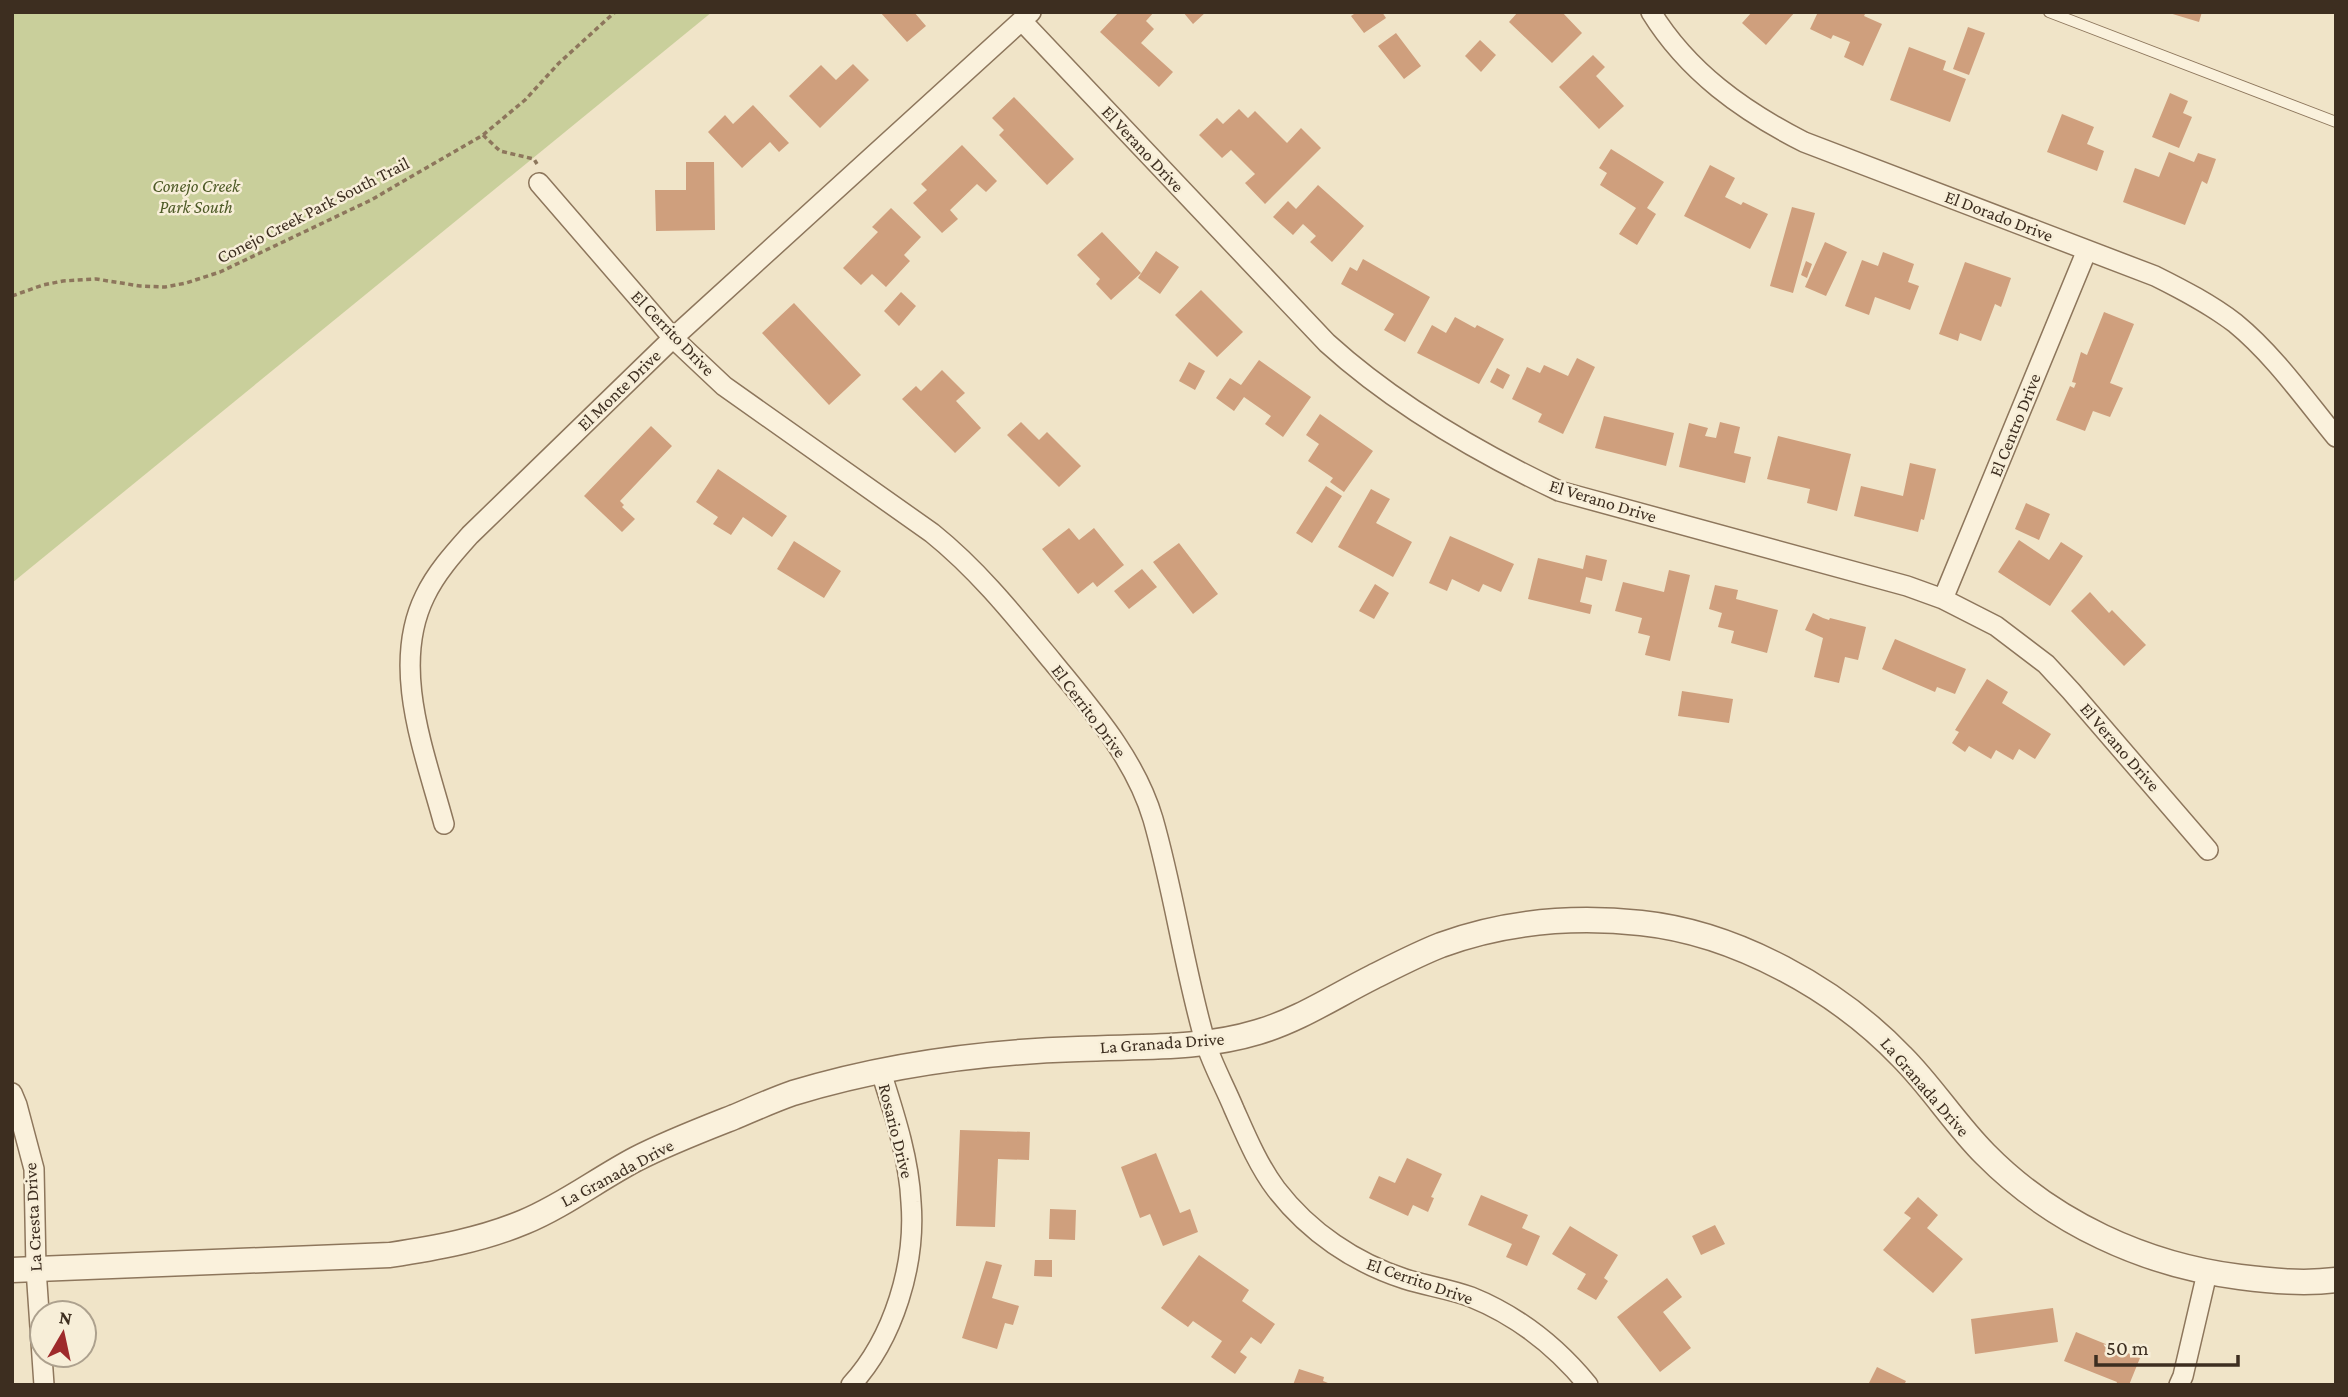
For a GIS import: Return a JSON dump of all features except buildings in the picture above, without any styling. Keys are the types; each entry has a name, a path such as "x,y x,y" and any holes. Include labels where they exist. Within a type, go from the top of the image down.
{"street":[{"name":"El Dorado Drive","path":"1651,12 1691,64 1728,97 1764,122 1804,142 2155,276 2195,296 2234,323 2274,360 2336,438"},
{"name":"El Monte Drive","path":"444,824 416,718 411,674 412,634 424,597 442,566 470,535 673,338 1027,16"},
{"name":"El Verano Drive","path":"1027,16 1327,343 1357,370 1389,393 1506,466 1559,491 1907,586 1943,599 1996,626 2046,664 2208,850"},
{"name":"El Cerrito Drive","path":"539,183 673,338 724,386 962,557 993,590 1102,722 1131,768 1152,816 1206,1043 1254,1154 1276,1189 1307,1223 1339,1248 1375,1268 1406,1280 1470,1297 1519,1321 1569,1362 1588,1385"},
{"name":"El Centro Drive","path":"1943,599 2087,250"},
{"name":"La Granada Drive","path":"24,1270 390,1255 440,1248 485,1237 530,1220 635,1160 792,1094 912,1065 996,1054 1206,1043 1257,1033 1298,1018 1371,978 1440,946 1494,929 1547,922 1597,920 1646,923 1691,932 1775,964 1811,984 1850,1010 1907,1061 1987,1157 2021,1187 2057,1213 2094,1234 2134,1251 2207,1273 2268,1281 2318,1283 2336,1280"},
{"name":"Rosario Drive","path":"851,1385 881,1341 897,1304 910,1253 912,1203 908,1169 881,1072"},
{"name":"La Cresta Drive","path":"12,1093 34,1169 24,1270 44,1385"},
{"path":"2179,1385 2207,1273"}],"lane":[{"path":"2049,12 2336,122"}],"path":[{"name":"Conejo Creek Park South Trail","path":"12,296 63,281 96,279 165,287 220,272 371,200 483,135 525,100 559,63 615,12"},
{"path":"483,135 500,151 534,159 540,167 539,183"}],"green space":[{"name":"Conejo Creek Park South","path":"12,12 712,12 12,583"}]}
